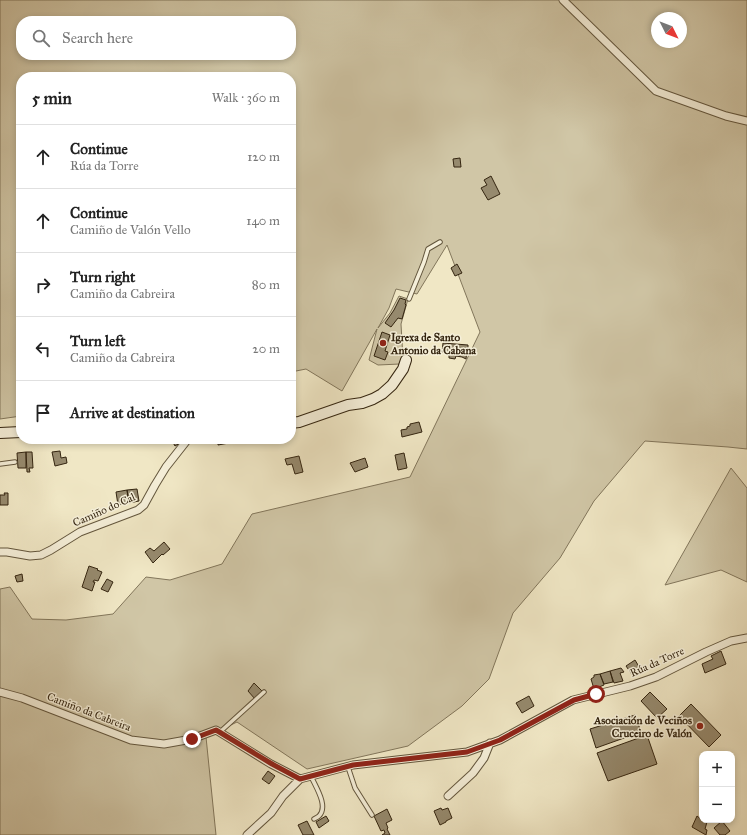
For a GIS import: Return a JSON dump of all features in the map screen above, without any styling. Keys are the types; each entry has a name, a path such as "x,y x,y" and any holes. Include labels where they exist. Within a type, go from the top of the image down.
{"street":[{"path":"563,0 656,91 726,116 747,121"},
{"path":"296,422 348,405 362,403 382,394 392,385 403,369 406,360"},
{"path":"0,433 16,432"},
{"name":"Camiño do Cal","path":"0,552 30,556 41,555 80,532 138,510 144,506 166,467 184,444"},
{"name":"Rúa da Torre","path":"300,779 353,765 467,752 500,740 574,700 630,686 656,677 731,641 747,638"},
{"name":"Camiño da Cabreira","path":"0,692 22,698 131,740 164,744 192,739 216,730 220,733"},
{"path":"220,733 300,779 271,812 247,835"},
{"path":"448,796 473,773 484,758 490,743"}],"lane":[{"path":"409,299 428,249 440,242"},
{"path":"0,464 15,462"},
{"path":"220,733 264,692"},
{"path":"348,767 355,788 372,815"},
{"path":"311,776 322,800 323,807 320,815 314,819"}],"shaded area":[{"path":"0,0 747,0 747,449 645,441 594,501 560,558 513,613 489,679 462,706 408,746 307,769 237,722 206,737 216,835 0,835 0,589 10,587 32,619 66,620 113,614 146,577 170,580 222,564 252,514 410,477 480,332 447,245 417,294 396,289 389,308 378,328 390,313 399,296 408,299 401,324 403,359 400,364 378,365 369,360 377,329 342,391 306,369 296,371 296,72 16,72 16,417 0,419"},
{"path":"731,468 747,488 747,582 721,570 665,585"}],"building":[{"path":"460,158 461,167 454,167 453,159"},
{"path":"491,176 500,194 488,200 481,188 487,185 484,180"},
{"path":"457,264 462,273 455,276 451,268"},
{"path":"400,298 406,300 402,319 398,318 391,327 385,323"},
{"name":"Igrexa de Santo Antonio da Cabana","path":"382,332 390,335 385,351 388,352 385,360 374,356"},
{"path":"443,343 468,345 466,359 456,356 455,359 449,358 449,353 442,352"},
{"path":"419,422 422,432 402,437 401,430 407,429 410,424"},
{"path":"60,451 61,458 66,457 67,463 55,466 52,452"},
{"path":"26,452 32,452 33,468 29,468 30,472 27,472"},
{"path":"26,452 26,468 18,468 17,453"},
{"path":"404,453 407,468 398,470 395,455"},
{"path":"299,456 303,472 295,474 292,464 287,465 285,459"},
{"path":"365,458 368,467 355,472 350,463"},
{"path":"137,489 139,501 129,503 127,490"},
{"path":"127,490 129,503 118,505 116,492"},
{"path":"4,493 8,493 8,505 0,505 0,495 5,495"},
{"path":"164,542 170,549 163,555 162,554 153,563 145,552 150,548 154,551"},
{"path":"89,566 102,572 98,581 94,580 93,582 95,582 92,591 82,587"},
{"path":"22,574 23,581 17,582 15,576"},
{"path":"107,579 113,582 108,592 101,589"},
{"path":"721,651 726,664 705,673 702,664 713,659 711,656"},
{"path":"635,660 641,670 633,676 626,666"},
{"path":"621,668 624,672 620,673 623,681 614,683 610,671"},
{"path":"610,671 613,682 604,684 600,674"},
{"path":"600,674 604,685 594,689 591,679 594,675"},
{"path":"254,683 262,691 255,699 248,691"},
{"path":"650,692 667,709 657,718 641,701"},
{"path":"529,696 534,706 522,713 516,703"},
{"name":"Asociación de Veciños Cruceiro de Valón","path":"691,704 721,735 709,747 679,716"},
{"path":"635,715 641,732 596,748 590,729"},
{"path":"647,735 657,764 608,781 597,753"},
{"path":"268,771 275,776 269,784 262,779"},
{"path":"441,808 442,810 448,808 452,818 440,825 434,811"},
{"path":"387,809 392,820 386,823 390,835 382,835 385,833 384,830 381,831 374,816"},
{"path":"326,816 329,821 319,828 316,822"},
{"path":"697,816 699,818 699,823 707,823 705,829 707,830 706,835 692,827"},
{"path":"307,821 314,835 303,835 298,825"},
{"path":"720,823 724,823 730,831 725,835 720,835 714,828"}],"place":[{"name":"Igrexa de Santo Antonio da Cabana","path":"383,343"},
{"name":"Asociación de Veciños Cruceiro de Valón","path":"700,726"}],"route":[{"path":"192,739 216,730 300,779 353,765 467,752 500,740 574,700 596,694"}]}
